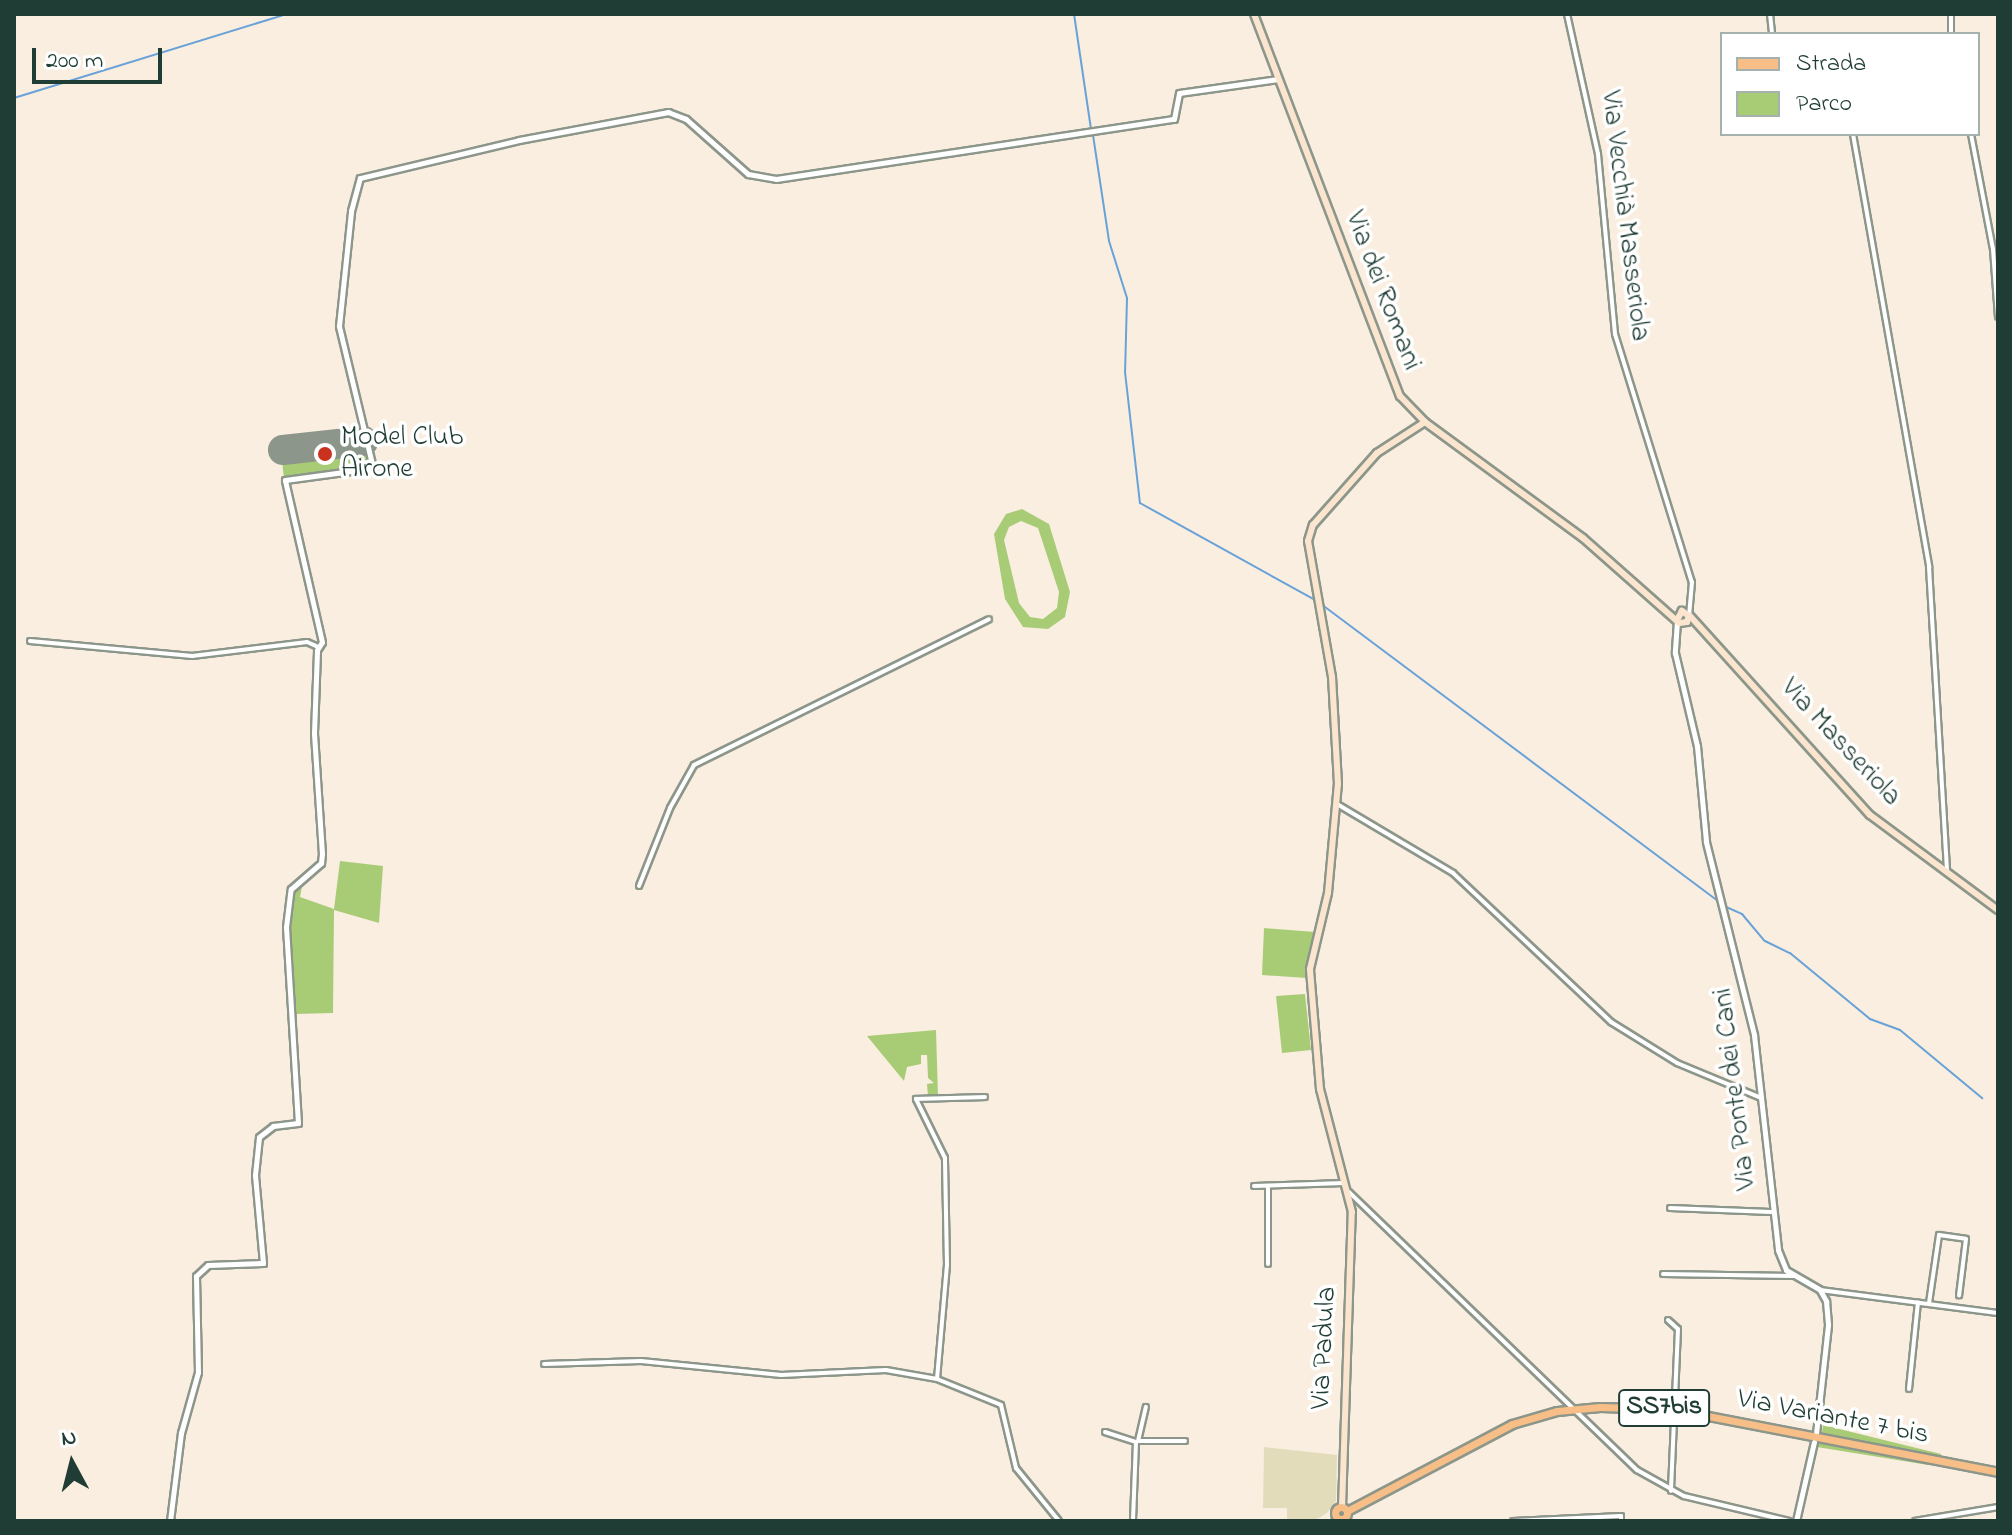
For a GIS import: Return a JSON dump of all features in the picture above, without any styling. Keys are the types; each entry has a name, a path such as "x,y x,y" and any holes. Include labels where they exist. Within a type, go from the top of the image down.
{"main road":[{"name":"Via dei Romani","path":"1254,14 1387,373 1425,422 1569,527 1684,621"},
{"name":"Via Padula","path":"1341,1516 1352,1316 1349,1192 1317,1066 1310,969 1328,893 1337,804 1332,677 1307,552 1313,525 1377,453 1425,422"},
{"path":"1668,611 1681,611 1684,621"},
{"name":"Via Masseriola","path":"1684,621 1698,624 1870,815 1947,869 1998,910"},
{"name":"Via Variante 7 bis","path":"1328,1521 1494,1431 1571,1410 1674,1410 1998,1472"}],"street":[{"name":"Via Vecchià Masseriola","path":"1567,14 1585,74 1598,154 1615,334 1692,582 1691,606 1684,621"},
{"path":"170,1521 181,1433 198,1372 196,1276 208,1265 263,1263 255,1175 259,1137 273,1126 298,1123 286,927 291,889 321,863 314,733 318,647 322,642 285,480 373,468 339,326 351,211 360,178 519,140 668,112 686,119 737,166 763,179 1175,119 1175,97 1187,91 1278,79"},
{"path":"1853,136 1929,567 1947,869"},
{"path":"1971,136 1991,240 1998,317"},
{"path":"1681,611 1691,606"},
{"path":"639,886 670,808 694,765 989,619"},
{"name":"Via Ponte dei Cani","path":"1684,621 1675,629 1675,653 1697,746 1706,842 1739,959 1761,1098 1771,1212 1780,1258 1793,1276"},
{"path":"30,641 192,656 307,642 318,647"},
{"path":"1337,804 1453,873 1611,1022 1677,1063 1761,1098"},
{"path":"937,1379 947,1265 945,1158 916,1099 985,1097"},
{"path":"1254,1186 1347,1183"},
{"path":"1268,1185 1268,1264"},
{"path":"1349,1192 1571,1410 1637,1470 1671,1491 1789,1521"},
{"path":"1670,1208 1771,1212"},
{"path":"1929,1303 1939,1235 1966,1239 1957,1308"},
{"path":"1663,1274 1793,1276 1820,1290 1998,1313"},
{"path":"1816,1433 1828,1325 1820,1290"},
{"path":"1909,1389 1918,1302"},
{"path":"1668,1320 1678,1329 1671,1491"},
{"path":"544,1364 641,1361 781,1375 886,1370 937,1379 1001,1405 1016,1468 1059,1521"},
{"path":"1133,1521 1138,1441 1146,1407"},
{"path":"1105,1432 1138,1441 1185,1441"},
{"path":"1796,1521 1814,1442"},
{"path":"1915,1521 1998,1507"},
{"path":"1513,1521 1621,1516 1621,1521"}],"shaded area":[{"path":"1264,1447 1337,1455 1336,1501 1327,1513 1314,1521 1287,1521 1287,1508 1263,1508"}],"green space":[{"name":"Model Club Airone","path":"364,435 368,467 284,478 280,445"},
{"path":"1022,509 1049,524 1070,592 1065,617 1048,629 1023,627 1005,599 994,534 1006,514","holes":["1021,521 1038,528 1059,592 1057,608 1043,619 1030,617 1019,603 1004,540 1009,527"]},
{"path":"340,861 383,866 379,923 334,910 333,1013 294,1014 288,935 292,894 303,881 300,897 334,909"},
{"path":"1264,928 1315,932 1307,978 1262,975"},
{"path":"1305,994 1311,1050 1282,1053 1276,996"},
{"path":"936,1030 938,1096 928,1096 927,1084 934,1083 928,1078 927,1055 921,1055 921,1064 907,1067 904,1081 867,1036"},
{"path":"1823,1425 1941,1454 1941,1457 1822,1433"},
{"path":"1819,1441 1928,1461 1928,1465 1817,1447"}],"waterway":[{"path":"14,98 287,14"},
{"path":"1074,14 1091,129"},
{"path":"1093,135 1109,241 1127,298 1125,372 1140,503 1315,600"},
{"path":"1321,604 1719,902"},
{"path":"1724,906 1742,914 1765,941 1790,953 1870,1019 1900,1030 1982,1098"}],"runway":[{"path":"283,450 364,441"}],"place":[{"name":"Model Club Airone","path":"325,454"}]}
